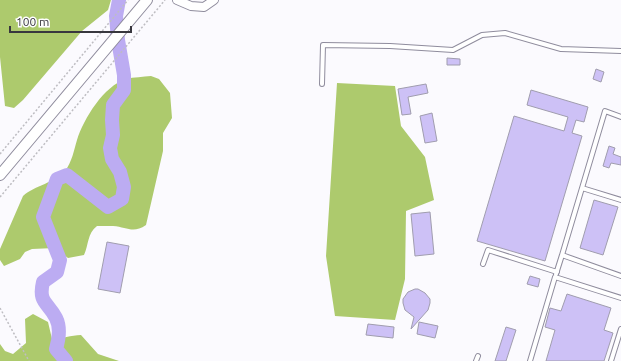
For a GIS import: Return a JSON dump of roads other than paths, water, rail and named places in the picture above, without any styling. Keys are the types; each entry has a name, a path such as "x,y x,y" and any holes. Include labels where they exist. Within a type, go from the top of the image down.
{"street":[{"path":"1,174 147,0"},
{"path":"177,0 191,6 204,7 214,0"}],"lane":[{"path":"322,84 323,45 390,46 453,50 482,35 505,33 561,50 621,51"},
{"path":"530,361 605,111 621,117"},
{"path":"582,188 621,200"},
{"path":"483,264 488,250 621,298"},
{"path":"562,255 621,276"},
{"path":"611,361 621,329"},
{"path":"476,361 478,356"}],"waterway":[{"path":"66,361 56,349 59,334 58,322 45,302 42,294 43,282 57,272 60,260 43,217 57,179 67,175 108,207 122,199 124,187 120,172 112,159 110,148 113,135 113,105 124,90 124,75 118,40 116,16 119,0"}]}
